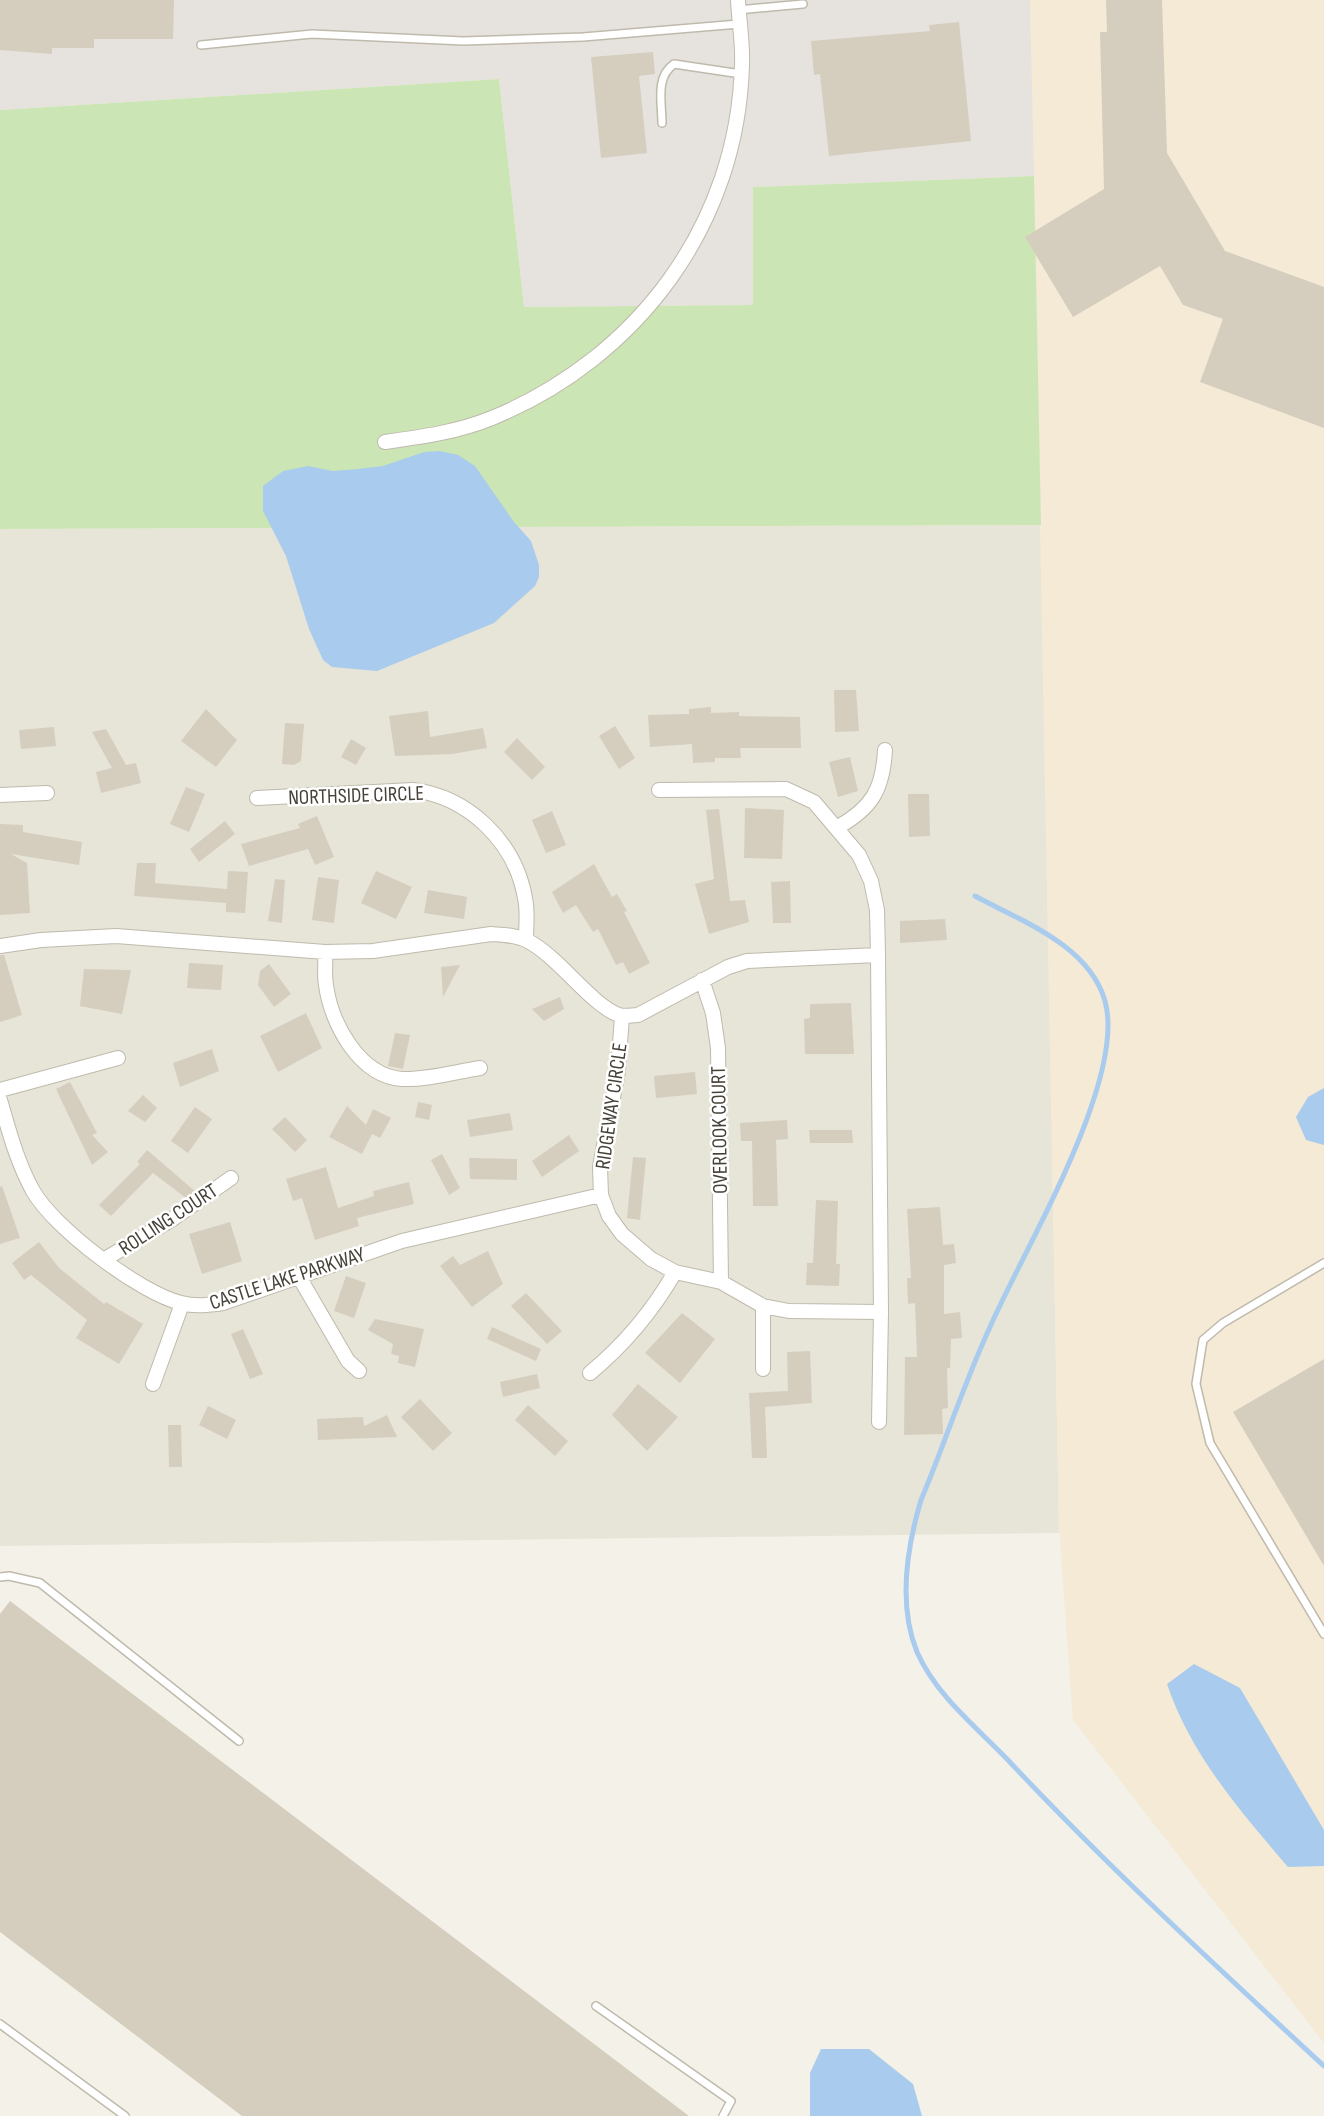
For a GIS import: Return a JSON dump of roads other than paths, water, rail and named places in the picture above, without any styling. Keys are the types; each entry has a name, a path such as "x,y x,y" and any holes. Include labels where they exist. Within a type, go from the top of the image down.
{"street":[{"path":"385,442 438,434 490,419 539,397 575,374 625,334 661,294 691,249 712,207 734,137 741,74 738,11"},
{"path":"838,827 857,816 875,796 884,772 885,750"},
{"path":"659,790 786,789 814,802 838,827 859,855 870,881 877,910 878,955 881,1312 879,1422"},
{"name":"NORTHSIDE CIRCLE","path":"257,798 413,790 433,792 451,799 487,826 512,859 525,898 526,940"},
{"path":"0,795 48,793"},
{"path":"0,946 41,940 116,936 325,952 373,951 491,934 526,940 548,953 608,1010 622,1016 638,1015 728,967 747,962 878,955"},
{"path":"325,952 326,984 334,1016 349,1044 370,1067 387,1076 403,1079 480,1068"},
{"name":"OVERLOOK COURT","path":"702,980 713,1013 718,1048 720,1282"},
{"name":"RIDGEWAY CIRCLE","path":"622,1016 618,1071 600,1167 601,1195 609,1216 622,1234 651,1259 675,1272 720,1282 763,1306 789,1311 881,1312"},
{"path":"0,1090 118,1058"},
{"name":"CASTLE LAKE PARKWAY","path":"0,1100 16,1155 34,1192 62,1227 155,1293 182,1304 203,1306 223,1304 298,1275 402,1241 601,1195"},
{"name":"ROLLING COURT","path":"105,1259 174,1218 231,1178"},
{"path":"590,1373 636,1330 675,1272"},
{"path":"298,1275 348,1361 359,1371"},
{"path":"153,1384 182,1304"},
{"path":"763,1306 763,1369"}],"lane":[{"path":"201,45 312,34 463,41 583,37 738,11 803,4"},
{"path":"662,123 661,78 665,70 674,64 741,74"},
{"path":"1324,1263 1223,1323 1203,1340 1196,1384 1210,1443 1324,1634"},
{"path":"0,1577 9,1576 40,1583 239,1741"},
{"path":"597,2006 731,2101 723,2116"},
{"path":"0,2024 126,2116"}],"water":[{"path":"440,451 458,455 475,466 514,522 531,541 539,565 539,577 535,586 494,623 377,671 332,667 323,660 309,629 286,556 263,511 263,486 283,471 308,466 333,471 358,469 383,466 424,452"},
{"path":"1324,1088 1324,1145 1306,1140 1296,1117 1308,1097"},
{"path":"1194,1664 1240,1688 1324,1830 1324,1866 1288,1867 1252,1825 1203,1758 1189,1735 1167,1684"},
{"path":"821,2049 869,2049 913,2084 922,2116 810,2116 810,2073"}],"waterway":[{"path":"975,896 1032,925 1069,950 1084,964 1097,981 1105,1001 1108,1035 1101,1075 1087,1119 1047,1211 1005,1294 981,1348 921,1500 912,1537 907,1576 906,1596 911,1634 925,1668 957,1709 1123,1877 1324,2066"}]}
